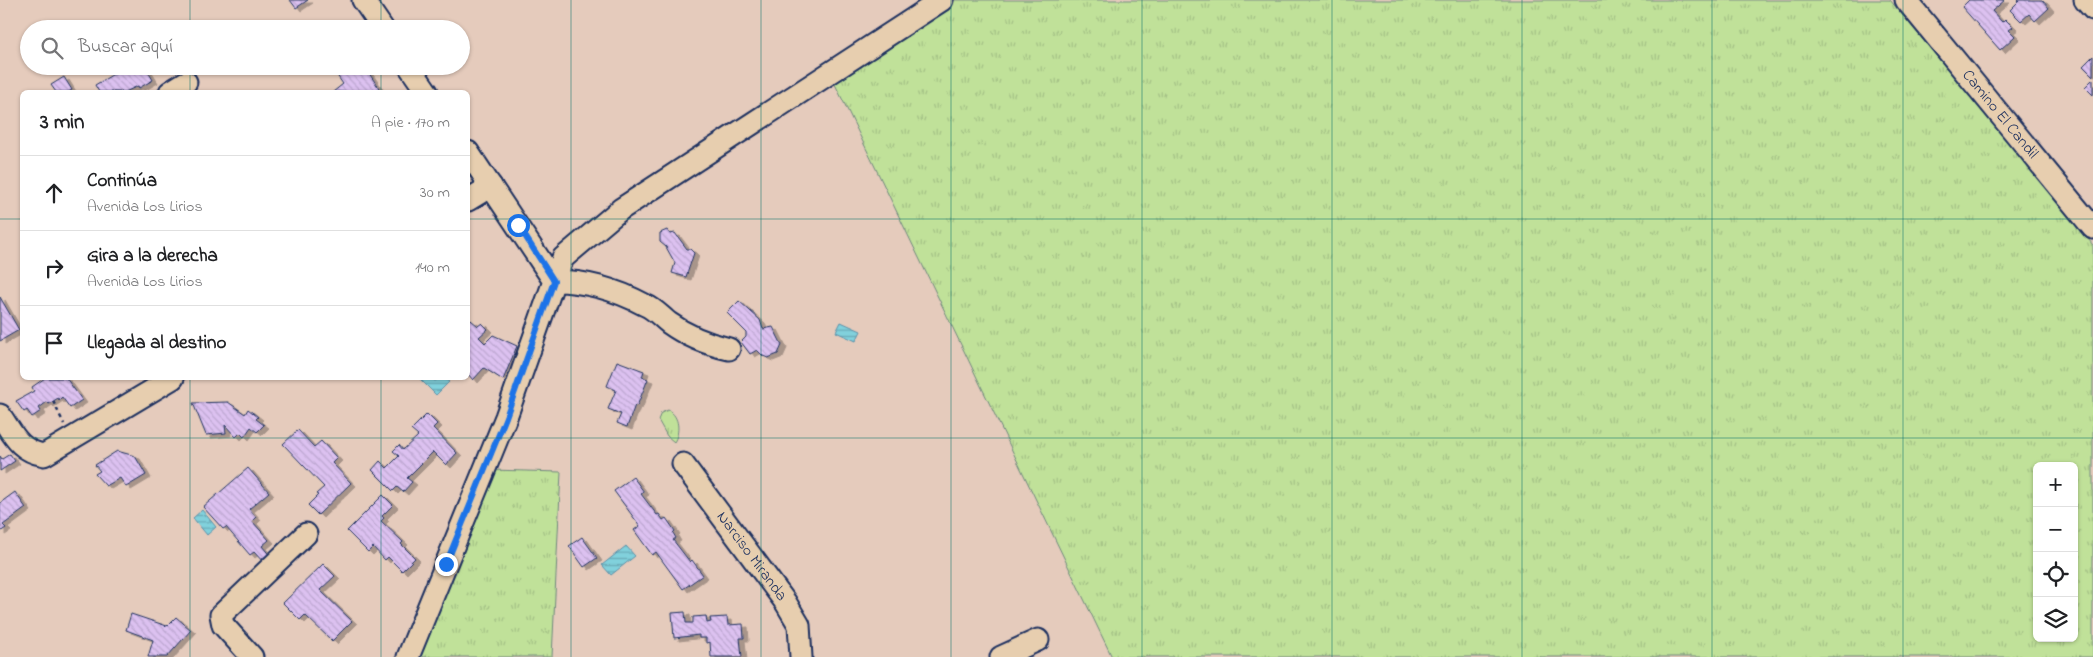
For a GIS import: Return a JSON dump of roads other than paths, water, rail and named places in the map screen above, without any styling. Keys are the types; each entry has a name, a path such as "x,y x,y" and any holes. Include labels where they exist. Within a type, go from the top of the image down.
{"street":[{"path":"364,0 377,20"},
{"path":"408,657 506,417 563,258 621,209 942,0"},
{"name":"Camino El Candil","path":"1906,0 2093,228"},
{"path":"2085,0 2093,9"},
{"path":"415,75 426,90"},
{"path":"470,155 554,281"},
{"path":"470,199 491,186"},
{"path":"554,281 580,282 628,297 646,305 669,323 706,344 728,349"},
{"path":"0,415 21,444 31,453 44,455 170,380"},
{"name":"Narciso Miranda","path":"683,464 786,603 799,625 800,657"},
{"path":"252,657 223,625 221,616 306,534"},
{"path":"1001,657 1038,640"}],"water":[{"path":"841,322 861,331 856,341 836,332"},
{"path":"421,380 446,380 449,382 436,395"},
{"path":"202,510 216,527 207,535 193,518"},
{"path":"626,546 635,556 611,575 602,565"}]}
